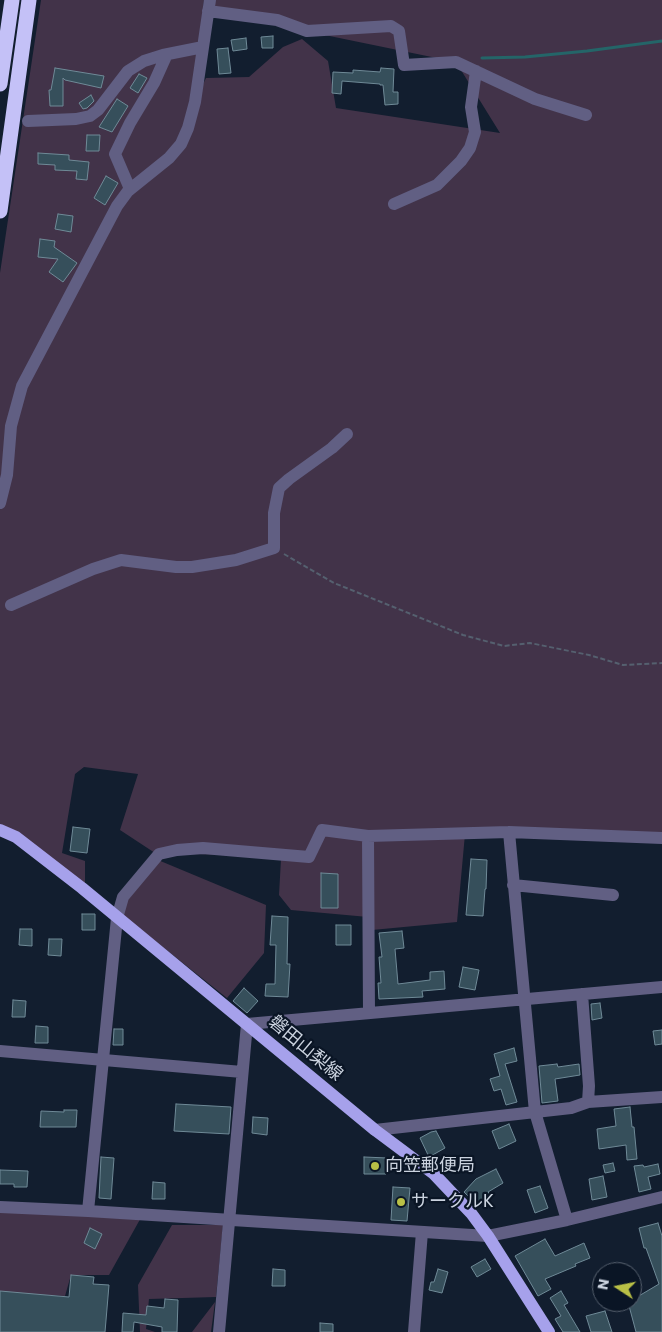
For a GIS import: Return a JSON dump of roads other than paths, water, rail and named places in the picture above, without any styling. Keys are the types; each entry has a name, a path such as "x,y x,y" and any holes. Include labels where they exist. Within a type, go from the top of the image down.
{"highway":[{"path":"0,84 12,0"},
{"path":"0,211 29,0"}],"main road":[{"name":"磐田山梨線","path":"0,830 16,837 82,888 375,1130 434,1174 471,1212 549,1332"}],"street":[{"path":"0,503 7,475 11,426 22,386 117,206 130,189 169,158 181,144 188,128 195,102 209,5 278,20 307,31 391,26 399,31 404,64 456,62 535,99 586,115"},
{"path":"28,120 76,119 90,116 98,110 128,71 144,60 203,46"},
{"path":"130,189 115,154 130,123 154,83 167,54"},
{"path":"394,204 437,185 470,148 475,132 471,107 476,71"},
{"path":"11,605 93,569 121,560 176,567 192,567 236,560 274,548 274,513 279,488 332,448 347,434"},
{"path":"88,1211 117,918 123,897 159,854 177,850 203,848 309,857 322,830 368,836 509,832 662,838"},
{"path":"509,832 523,1000 535,1112 568,1220"},
{"path":"368,836 368,1013"},
{"path":"513,885 613,895"},
{"path":"219,1332 247,1024 662,987"},
{"path":"582,994 589,1086 588,1102"},
{"path":"0,1051 242,1072"},
{"path":"375,1130 571,1108 588,1102 662,1097"},
{"path":"0,1207 488,1236 568,1220 662,1197"},
{"path":"414,1332 422,1232"}],"waterway":[{"path":"482,58 525,57 662,41"}],"place":[{"name":"向笠郵便局","path":"375,1166"},
{"name":"サークルK","path":"401,1202"}]}
